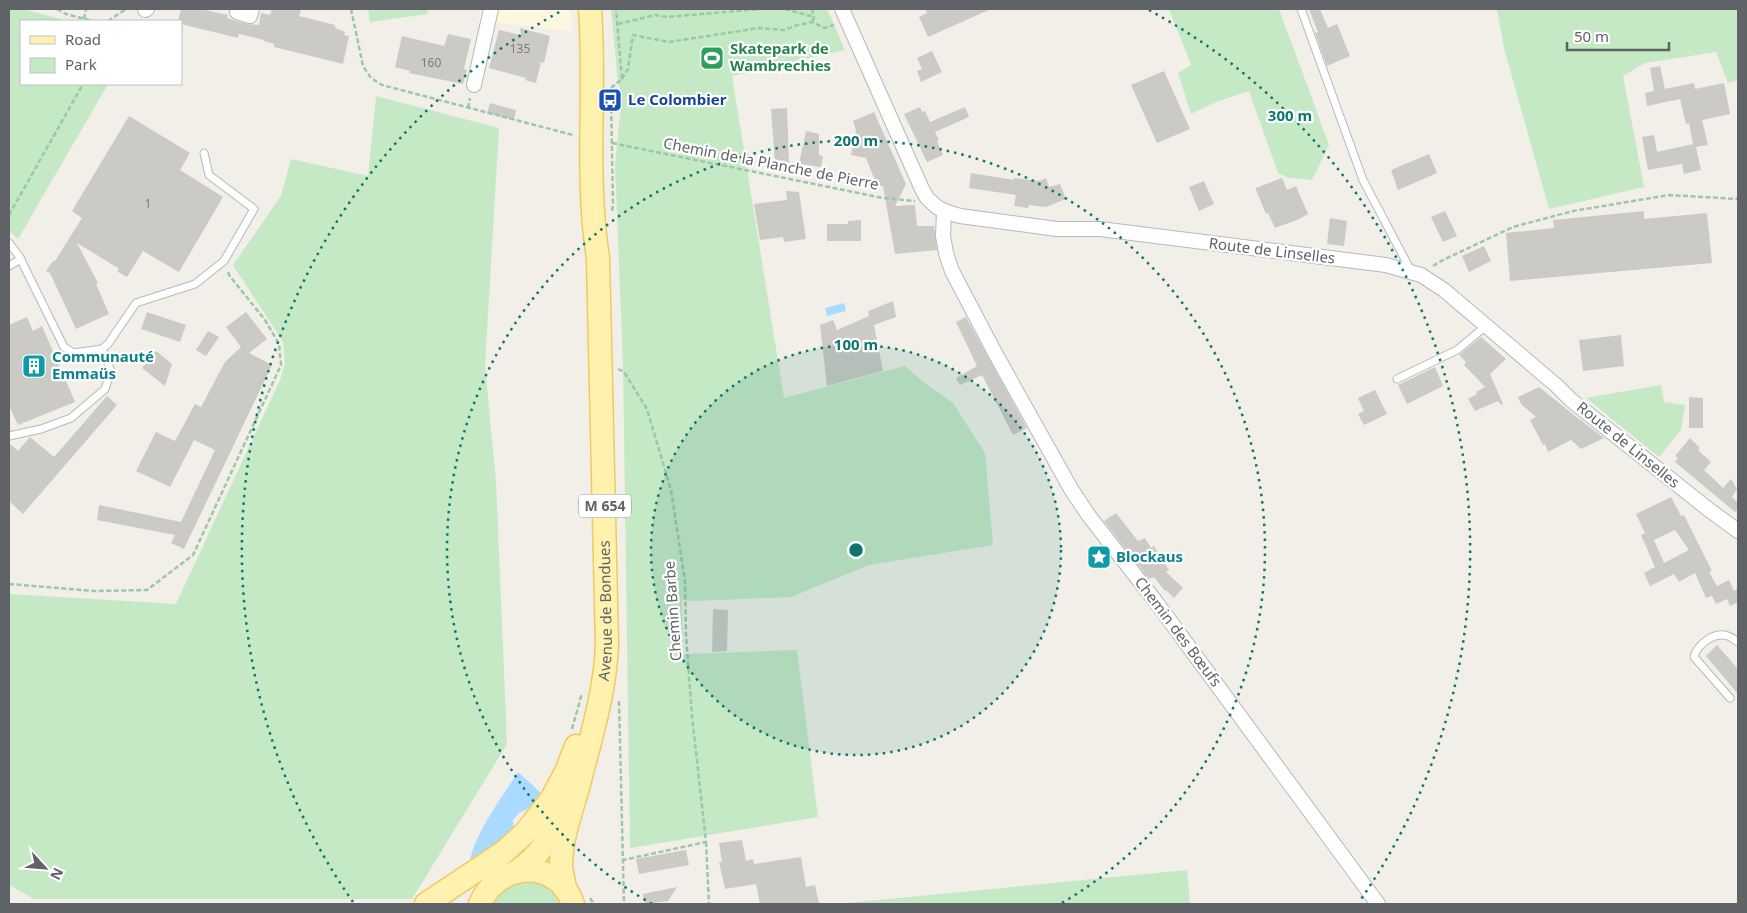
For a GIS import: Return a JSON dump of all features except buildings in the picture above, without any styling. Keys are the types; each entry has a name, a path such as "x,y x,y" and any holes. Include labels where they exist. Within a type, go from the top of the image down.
{"main road":[{"name":"Avenue de Bondues","path":"569,897 562,871 562,852 603,685 607,644 598,258 604,206 605,130 602,90 592,56 590,9"},
{"path":"426,904 504,852 526,832 547,807 562,781 573,754 590,706 607,644"},
{"name":"Avenue de Bondues","path":"480,904 487,892 497,881 516,872 531,861 541,850 558,820 587,752"},
{"path":"516,872 540,872 554,878 569,897"}],"street":[{"path":"237,12 250,16 252,9"},
{"path":"474,85 491,9"},
{"name":"Route de Linselles","path":"844,14 927,198 944,211 970,218 1057,229 1110,231 1380,264 1416,273 1444,290 1577,405 1738,531"},
{"name":"Chemin des Bœufs","path":"944,211 944,245 952,271 995,353 1071,489 1089,516 1156,602 1378,904"}],"lane":[{"path":"1301,9 1363,180 1416,273"},
{"path":"9,243 21,260 64,347 73,353 102,349 108,344 136,303 195,284 224,261 254,209 209,175 204,153"},
{"path":"9,266 21,260"},
{"path":"1397,379 1457,350 1486,326"},
{"path":"9,436 41,429 71,418 105,389 111,371 102,349"},
{"path":"1730,698 1694,658 1699,646 1718,635 1727,635 1738,642"}],"path":[{"path":"57,9 66,14 88,20"},
{"path":"84,19 86,9"},
{"path":"109,20 126,9"},
{"path":"351,9 363,66 371,78 382,85 584,138 585,126 605,130"},
{"path":"616,9 622,79"},
{"path":"618,24 655,15 668,17 760,9"},
{"path":"785,9 814,17"},
{"path":"812,9 814,17 812,22"},
{"path":"611,88 622,79 628,69 633,35 669,42 759,28 784,30 812,22 824,28 834,25 844,14"},
{"path":"114,20 116,15"},
{"path":"9,215 82,85"},
{"name":"Chemin de la Planche de Pierre","path":"605,130 888,199 911,201 927,198"},
{"path":"1416,273 1496,235 1534,221 1574,211 1669,195 1738,199"},
{"path":"9,584 94,591 147,590 193,555 281,366 278,344 265,320 229,275 224,261"},
{"name":"Chemin Barbe","path":"612,366 624,372 647,409 671,490 685,581 686,635 692,716 706,842 709,904"},
{"path":"623,860 706,842"}],"shaded area":[{"path":"482,9 570,9 573,31 479,21"}],"green space":[{"path":"9,9 23,9 63,20 20,20 20,85 107,85 18,239 9,231"},
{"path":"368,9 427,9 428,14 370,22"},
{"path":"611,9 827,9 845,50 732,76 784,398 905,366 922,381 953,403 985,453 993,545 869,565 791,597 682,600 683,654 797,650 818,817 630,848 623,364 615,165 622,94 618,83"},
{"path":"1169,9 1279,9 1329,145 1312,180 1289,178 1278,173 1249,91 1216,102 1191,114 1178,73 1191,65"},
{"path":"1497,9 1738,9 1738,80 1728,83 1716,52 1645,63 1623,76 1644,187 1549,209 1504,48"},
{"path":"376,96 499,128 485,366 496,481 507,744 412,899 34,899 9,885 9,594 176,604 280,380 285,364 283,342 233,265 281,196 291,159 368,176"},
{"path":"1661,385 1664,402 1685,405 1681,430 1659,457 1586,398"},
{"path":"1187,870 1190,904 837,904"},
{"path":"539,880 565,904 491,904 505,886"}],"water":[{"path":"844,303 846,311 827,316 825,308"},
{"path":"518,772 541,793 531,807 519,813 513,820 514,831 470,863 476,841 482,829"}],"place":[{"name":"Skatepark de Wambrechies","path":"712,58"},
{"name":"Le Colombier","path":"610,100"},
{"name":"Communauté Emmaüs","path":"34,366"},
{"name":"Blockaus","path":"1099,557"}]}
